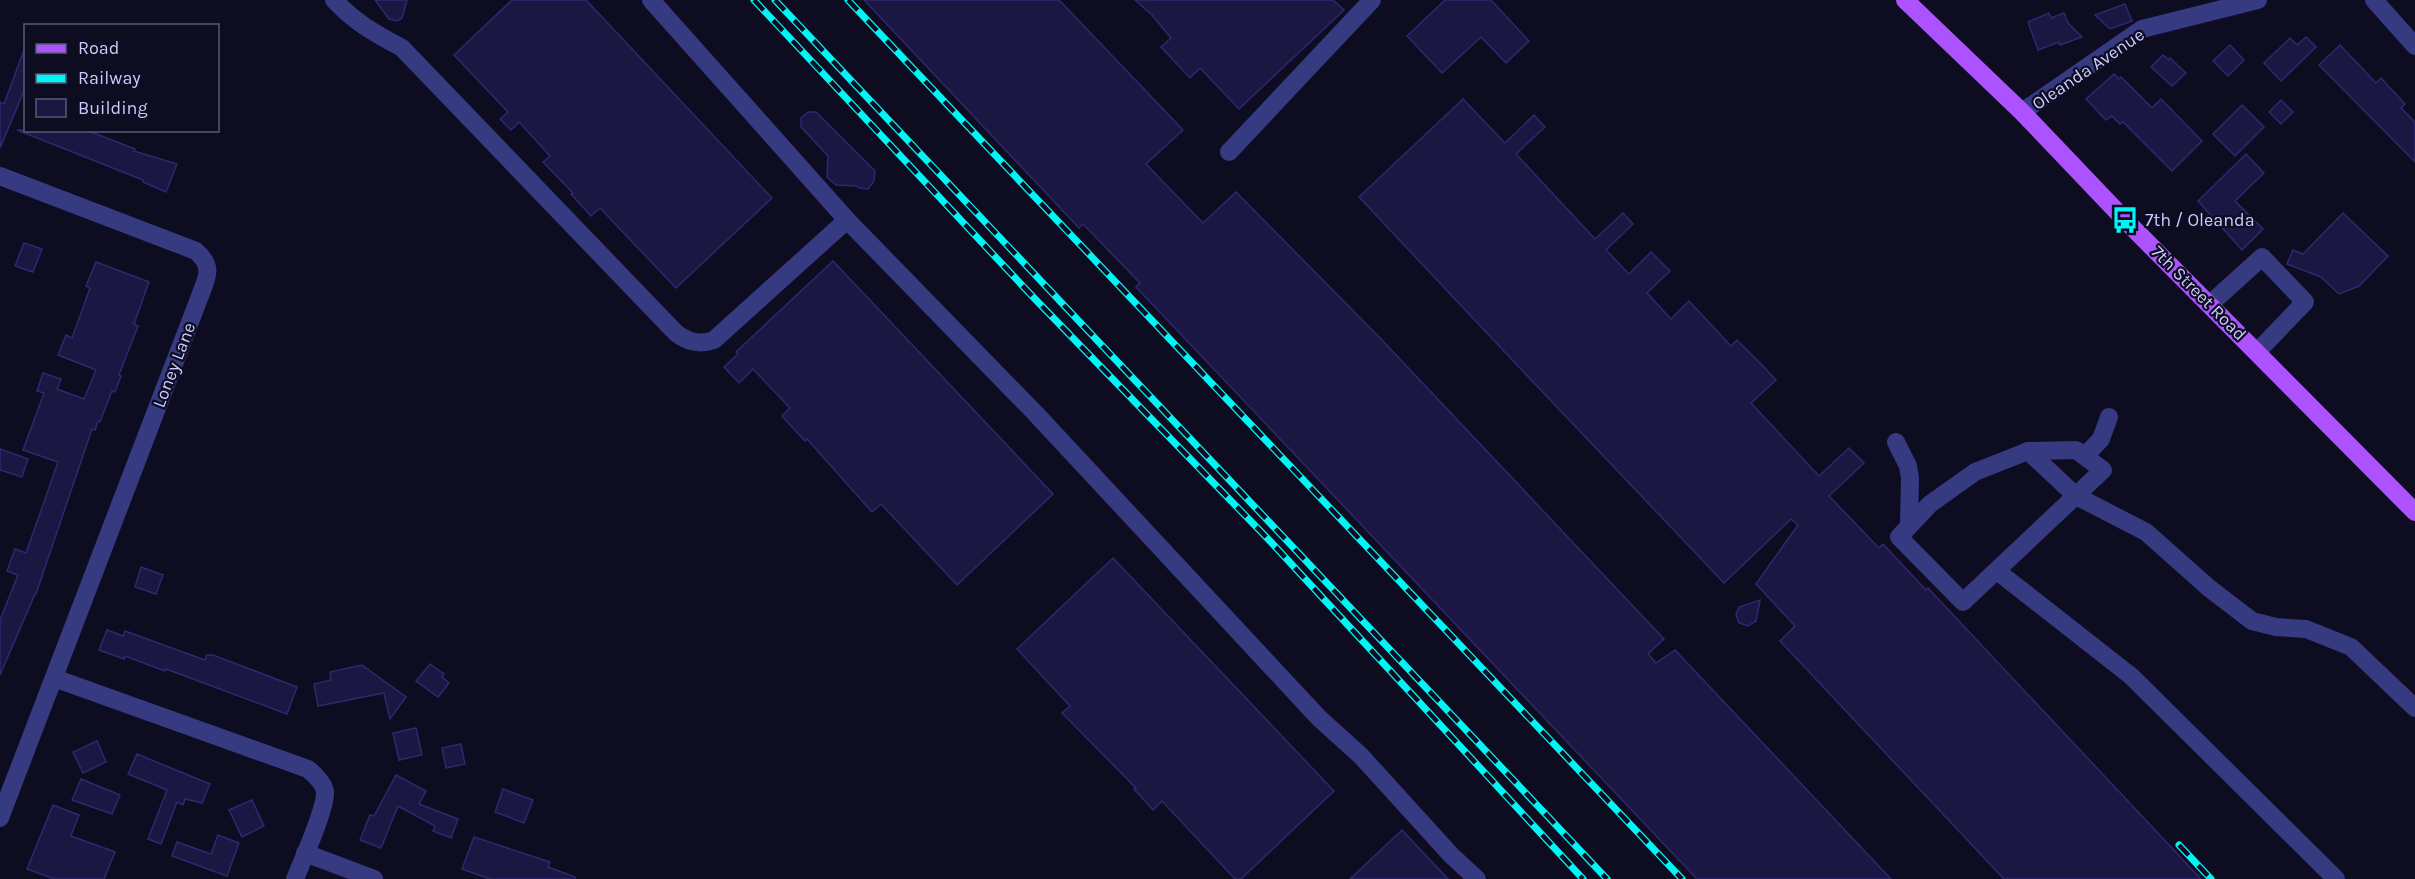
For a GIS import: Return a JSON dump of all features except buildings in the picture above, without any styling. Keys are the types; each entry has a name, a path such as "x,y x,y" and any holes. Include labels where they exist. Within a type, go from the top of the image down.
{"main road":[{"name":"7th Street Road","path":"1905,0 2022,112 2415,512"}],"street":[{"path":"334,0 354,21 402,48 676,333 685,339 696,343 714,340 848,220"},
{"path":"651,0 848,220 1036,414 1318,718 1361,756 1451,855 1477,879"},
{"path":"1229,152 1371,0"},
{"name":"Oleanda Avenue","path":"2022,112 2142,29 2258,0"},
{"path":"2373,0 2415,46"},
{"name":"Loney Lane","path":"0,176 196,251 206,262 208,268 192,318 0,818"},
{"path":"2210,304 2262,257 2305,302 2257,352"},
{"path":"2080,453 2101,439 2109,417"},
{"path":"1896,442 1908,466 1910,478 1909,525"},
{"path":"2028,451 2076,496 2146,532 2208,588 2252,621 2276,627 2306,628 2350,647 2415,708"},
{"path":"2028,451 2080,453 2103,470 1963,602 1899,537 1930,504 1976,472 2028,451"},
{"path":"1997,571 2131,676 2336,879"},
{"path":"54,678 308,769 322,784 325,792 321,810 295,879"},
{"path":"305,853 374,879"}],"railway":[{"path":"754,0 1035,299 1270,541 1583,879"},
{"path":"775,0 1607,879"},
{"path":"848,0 1682,879"},
{"path":"2179,845 2211,879"}],"place":[{"name":"7th / Oleanda","path":"2125,220"}]}
